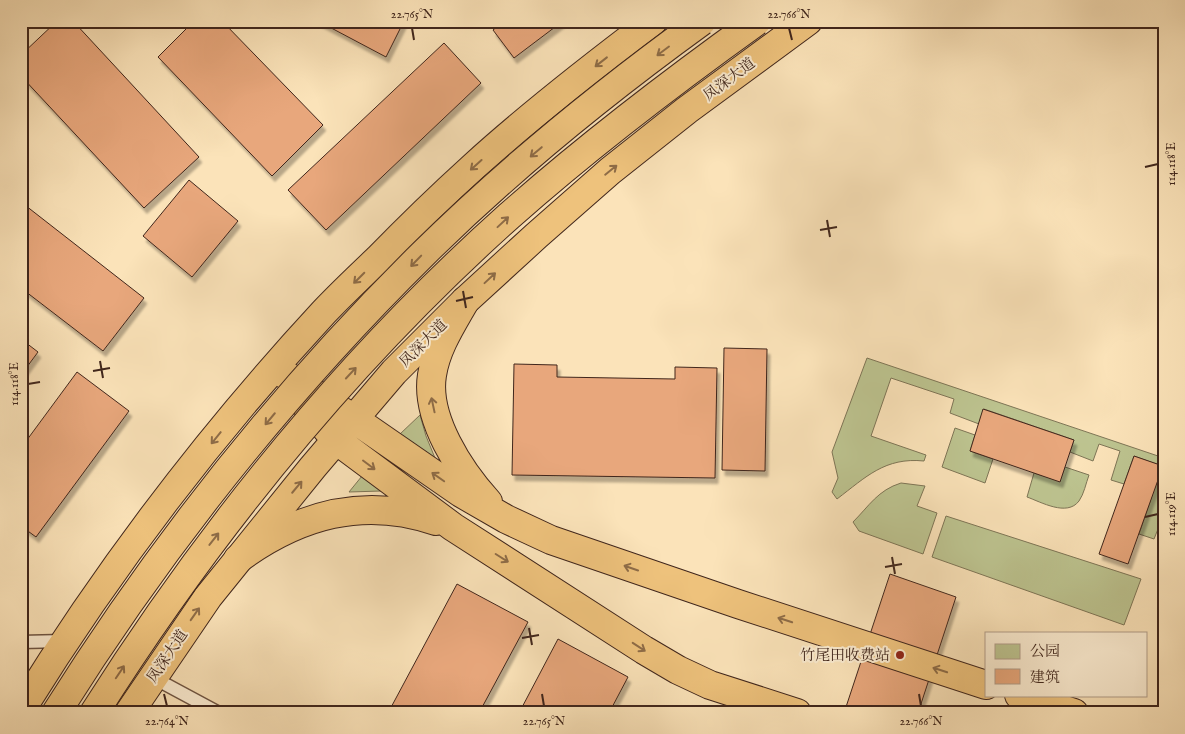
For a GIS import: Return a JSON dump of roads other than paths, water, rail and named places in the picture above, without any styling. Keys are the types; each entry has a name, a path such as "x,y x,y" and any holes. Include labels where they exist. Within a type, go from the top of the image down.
{"highway":[{"path":"21,710 64,641 124,556 186,474 324,312 474,166 546,104 653,21"},
{"path":"56,713 129,601 211,490 300,383 361,317 423,253 488,192 627,78 702,21"},
{"name":"凤深大道","path":"94,713 154,621 224,526 324,403 384,338 509,216 576,158 647,102 757,21"},
{"name":"凤深大道","path":"129,713 208,597 394,372 465,301 610,171 687,110 808,21"},
{"path":"465,301 449,329 434,363 430,385 432,399 439,424 459,463 484,498 506,519"},
{"path":"275,368 354,419 461,493 506,519 560,544 985,685"},
{"path":"275,368 336,440 453,527 678,670 710,685 797,713"},
{"path":"238,559 293,526 313,518 342,512 369,510 397,512 453,527"},
{"path":"1022,696 1074,713"}],"lane":[{"path":"21,642 64,641"},
{"path":"152,677 219,713"}],"place":[{"name":"竹尾田收费站","path":"900,655"}]}
